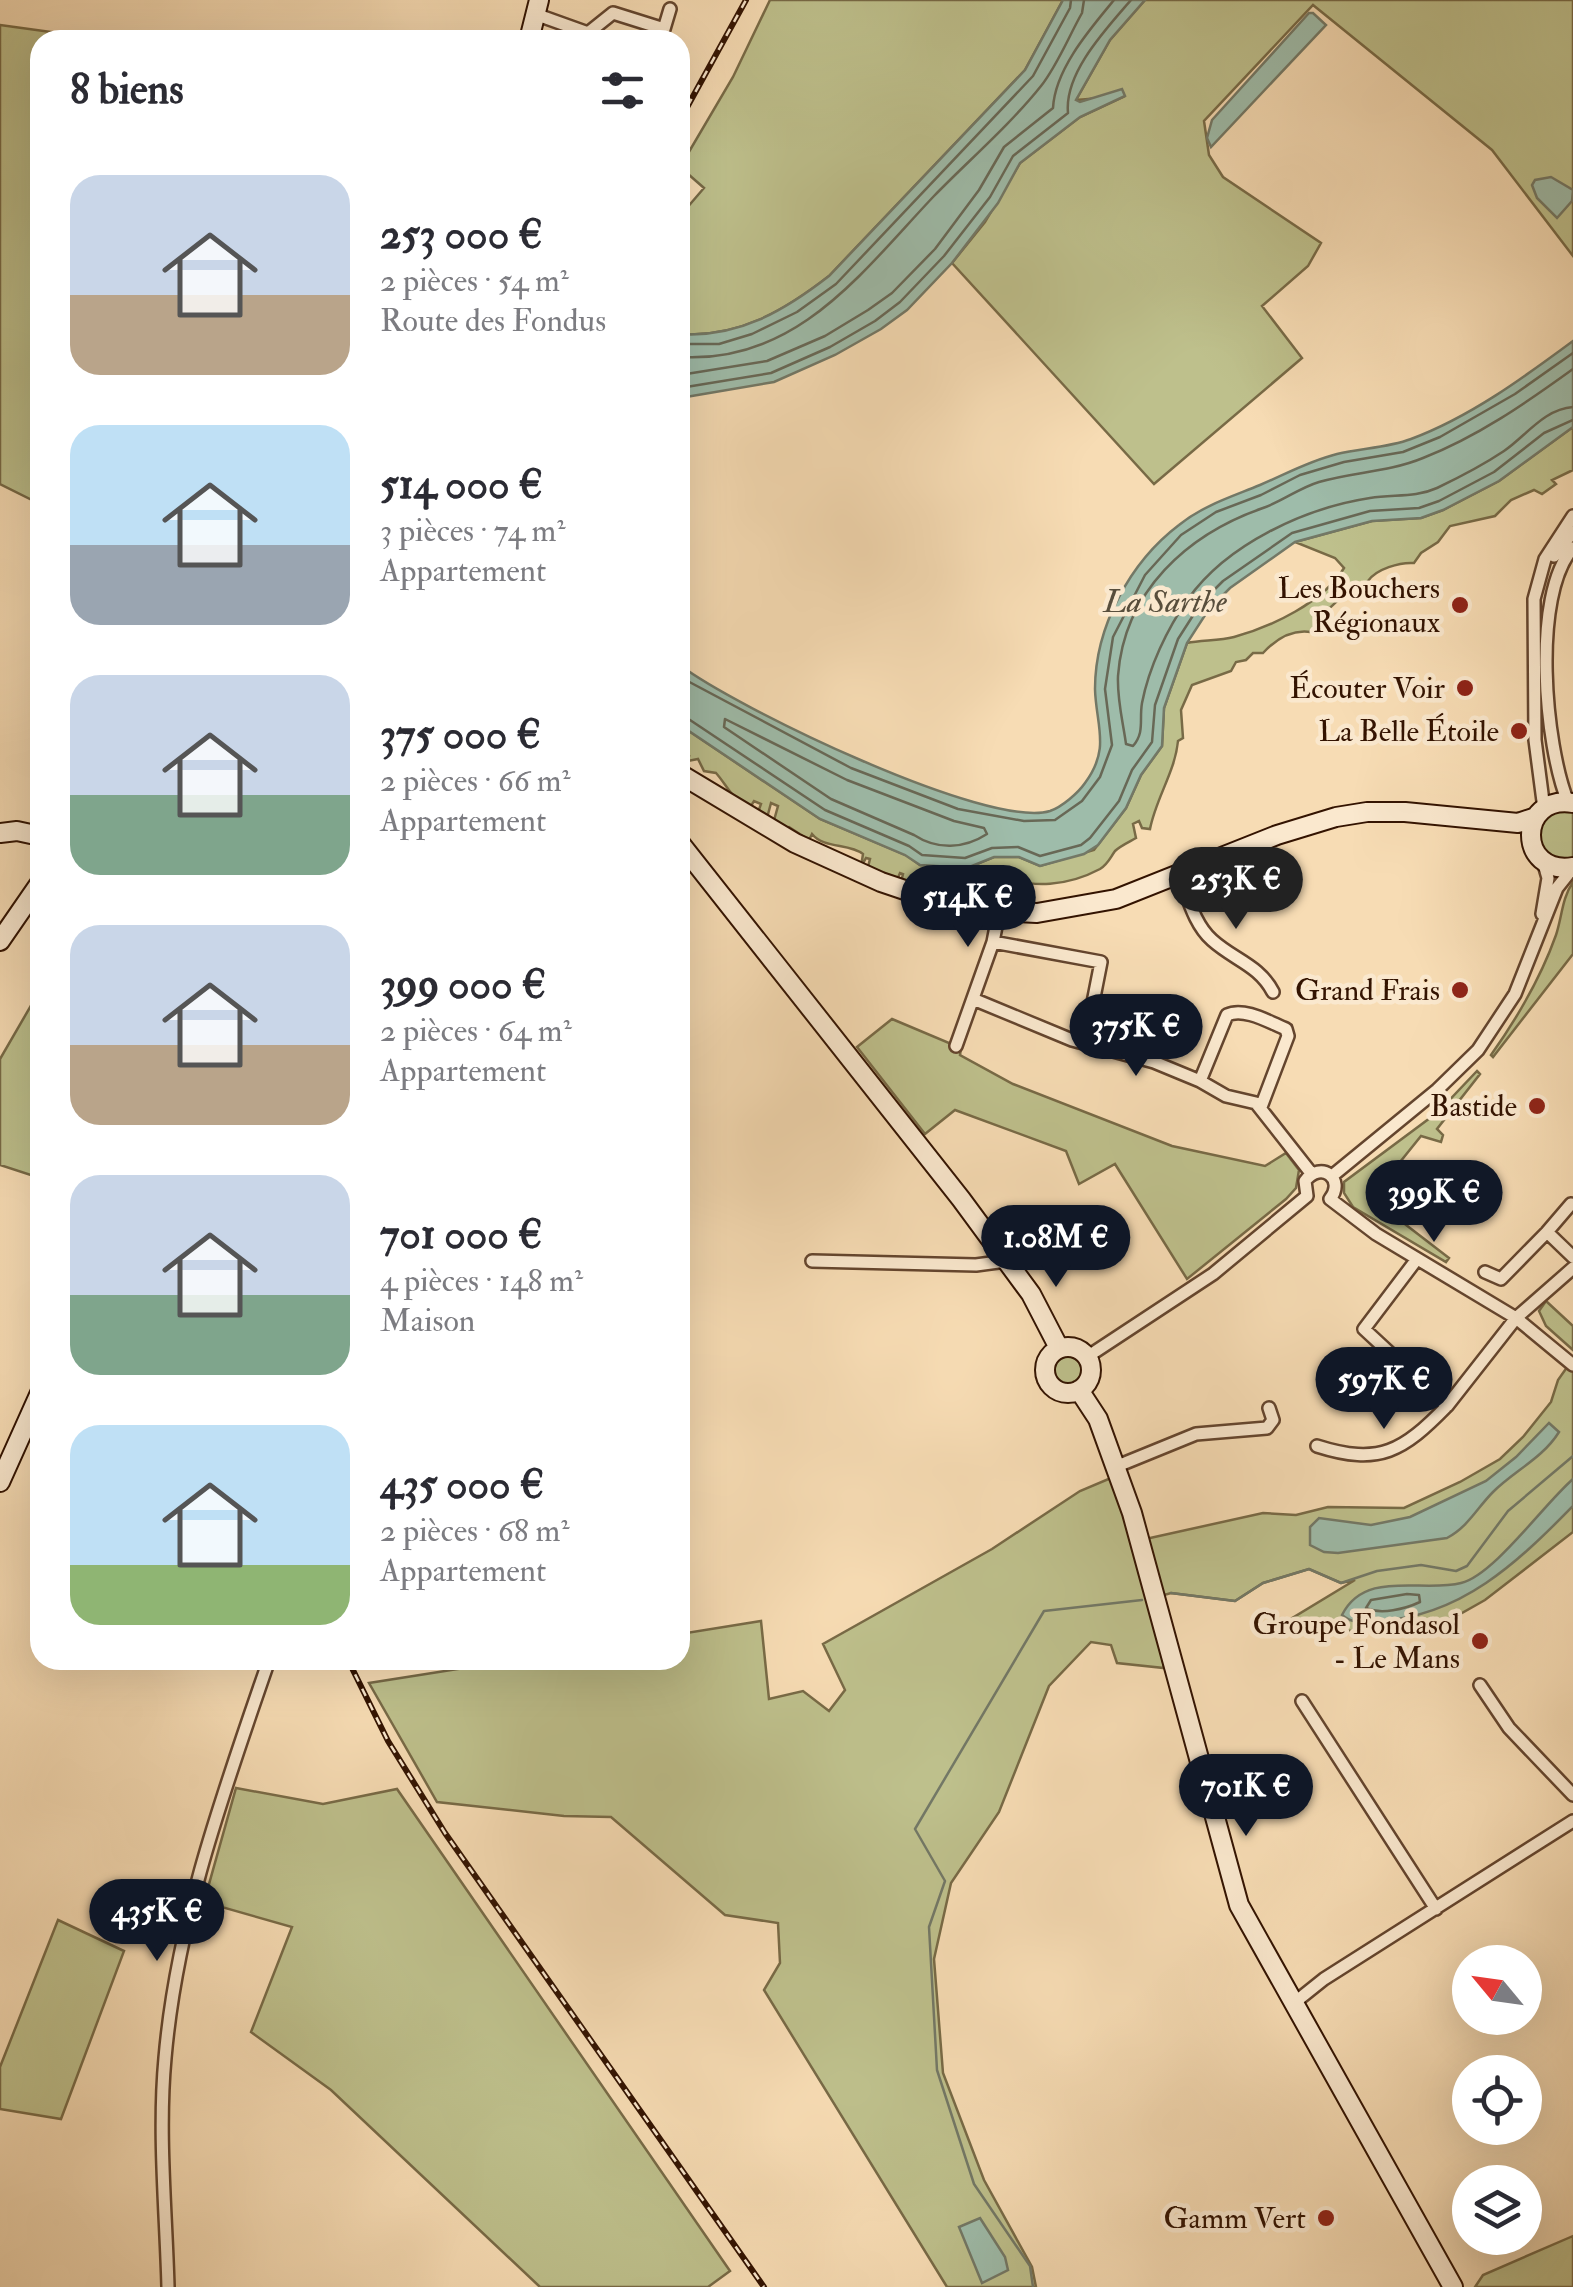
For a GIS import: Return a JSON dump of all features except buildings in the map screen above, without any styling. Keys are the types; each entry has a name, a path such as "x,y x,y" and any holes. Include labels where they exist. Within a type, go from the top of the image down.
{"street":[{"path":"537,7 582,30"},
{"path":"663,30 670,8"},
{"path":"592,30 613,12 653,30"},
{"path":"1536,948 1547,870 1530,834 1540,812 1534,728 1534,599 1545,560 1573,516"},
{"path":"1538,608 1551,562 1573,532"},
{"path":"690,780 795,843 881,882 961,909 1037,913 1116,900 1320,820 1368,812 1518,823 1555,803 1570,803 1556,769 1550,726 1548,624 1555,576 1573,548"},
{"path":"1440,815 1516,837 1559,868 1573,868"},
{"path":"0,833 30,834"},
{"path":"690,856 1032,1294 1059,1348"},
{"path":"1332,1176 1438,1090 1474,1055 1515,994 1557,888 1573,868"},
{"path":"1179,875 1208,937 1265,976 1273,992"},
{"path":"0,941 30,898"},
{"path":"956,1046 999,911"},
{"path":"992,942 1101,962 1085,1042"},
{"path":"973,999 1030,1024 1154,1062 1226,1096 1249,1100 1261,1107 1311,1173"},
{"path":"1200,1081 1226,1015 1245,1013 1286,1029 1288,1036 1261,1107"},
{"path":"1321,1170 1332,1176 1336,1187 1330,1200 1320,1202 1307,1196 1304,1186 1311,1173 1321,1170"},
{"path":"1087,1357 1212,1274 1307,1196"},
{"path":"1330,1200 1353,1219 1516,1318 1573,1365"},
{"path":"1485,1272 1501,1279 1571,1204"},
{"path":"1546,1232 1573,1257"},
{"path":"1417,1259 1364,1328 1447,1406"},
{"path":"812,1261 976,1265 1006,1261"},
{"path":"1317,1446 1345,1455 1369,1457 1393,1451 1420,1434 1516,1318 1573,1268"},
{"path":"1059,1348 1074,1348 1087,1357 1089,1379 1079,1390 1058,1391 1047,1380 1048,1358 1059,1348"},
{"path":"1079,1390 1098,1418 1155,1592 1239,1905 1454,2287"},
{"path":"1115,1467 1196,1434 1267,1428 1273,1420 1269,1408"},
{"path":"0,1482 30,1415"},
{"path":"168,2287 164,2060 171,2005 184,1930 205,1847 265,1670"},
{"path":"1480,1685 1509,1728 1573,1795"},
{"path":"1302,1700 1436,1910"},
{"path":"1294,2002 1573,1821"}],"green space":[{"path":"770,0 1063,0 1025,70 829,276 759,320 721,332 690,334 690,204 704,188 690,176 690,150 733,77"},
{"path":"1145,0 1573,0 1573,256 1492,150 1313,5 1204,121 1209,155 1223,177 1321,243 1308,266 1262,306 1302,358 1154,484 952,263 985,222 1020,163 1080,117 1125,96 1076,100 1110,40"},
{"path":"0,25 36,30 30,30 30,499 0,484"},
{"path":"1573,427 1573,470 1552,480 1556,484 1542,494 1534,490 1511,500 1495,516 1450,526 1414,563 1382,570 1365,589 1344,595 1311,632 1284,636 1263,653 1253,653 1236,662 1231,671 1192,685 1181,710 1183,738 1178,741 1150,829 1142,828 1139,821 1133,824 1136,838 1088,875 1037,884 1000,873 994,877 993,884 998,885 991,898 945,879 901,882 903,874 897,880 868,867 870,859 866,858 861,867 863,854 857,851 823,842 812,834 809,840 789,827 773,824 778,806 771,803 767,818 757,815 761,804 740,802 716,773 704,771 698,759 690,761 690,732 820,819 906,855 920,865 967,868 994,857 1019,857 1040,866 1094,850 1126,808 1141,775 1162,746 1164,708 1187,643 1234,637 1280,620 1324,592 1344,568 1335,558 1295,542 1372,521 1421,518 1499,481"},
{"path":"1573,809 1573,860 1564,862 1544,853 1537,831 1549,812"},
{"path":"1573,882 1573,954 1493,1057 1543,967"},
{"path":"30,1007 30,1175 0,1165 0,1059"},
{"path":"892,1019 961,1048 960,1055 1013,1084 1172,1146 1265,1166 1286,1153 1299,1170 1296,1188 1187,1279 1115,1164 1079,1184 1066,1151 955,1110 925,1134 857,1047"},
{"path":"1477,1071 1480,1074 1437,1129 1443,1135 1441,1142 1421,1136 1371,1198 1449,1258 1446,1262 1353,1207 1344,1193 1344,1182 1438,1112"},
{"path":"1546,1301 1573,1326 1573,1350 1546,1326 1539,1311"},
{"path":"1067,1352 1080,1357 1085,1370 1080,1383 1067,1388 1054,1383 1049,1370 1054,1357"},
{"path":"1570,1363 1573,1365 1573,1532 1485,1600 1453,1618 1373,1630 1266,1634 1355,1580 1341,1583 1309,1569 1263,1583 1235,1601 1171,1593 1157,1597 1156,1623 1164,1668 1117,1663 1111,1645 1091,1642 1049,1686 999,1812 951,1883 934,1959 943,2073 984,2180 1032,2267 1036,2287 947,2287 764,1990 780,1963 778,1923 725,1915 611,1817 564,1816 437,1802 369,1683 452,1670 690,1670 690,1632 761,1621 769,1699 803,1691 829,1711 845,1690 823,1644 992,1549 1080,1491 1118,1475 1141,1540 1263,1513 1296,1515 1328,1507 1404,1508 1500,1459 1551,1402 1558,1380"},
{"path":"236,1788 323,1804 397,1789 730,2271 708,2287 540,2287 331,2090 251,2032 292,1927 204,1902"},
{"path":"58,1920 124,1951 61,2119 0,2109 0,2067"},
{"path":"1573,2236 1573,2287 1475,2287 1483,2275 1529,2255 1542,2255 1542,2249"}],"water":[{"path":"1063,0 1145,0 1110,40 1076,100 1122,89 1125,96 1080,117 1020,163 998,203 952,263 907,310 835,355 774,382 690,396 690,334 721,332 759,320 829,276 1025,70"},
{"path":"1309,13 1326,25 1211,147 1207,138 1212,120"},
{"path":"1551,177 1573,190 1572,201 1557,218 1537,198 1532,185 1535,180"},
{"name":"La Sarthe","path":"1573,341 1573,427 1499,481 1443,510 1421,518 1372,521 1295,542 1230,588 1209,609 1187,643 1164,708 1162,746 1141,775 1126,808 1098,845 1084,854 1040,866 1019,857 994,857 967,868 920,865 820,819 690,732 690,672 804,734 920,784 1018,812 1055,809 1082,787 1098,759 1095,689 1101,642 1131,577 1161,540 1208,507 1307,464 1402,442 1433,430 1535,369"},
{"path":"1549,1423 1559,1432 1552,1441 1501,1484 1467,1523 1447,1538 1338,1553 1310,1545 1310,1527 1319,1518 1371,1525 1410,1517 1486,1481"},
{"path":"1573,1479 1573,1506 1509,1566 1462,1598 1408,1617 1363,1622 1342,1615 1352,1601 1379,1587 1446,1585 1474,1577 1503,1553"},
{"path":"980,2218 1005,2257 1008,2270 982,2283 959,2227"}],"waterway":[{"path":"1171,1593 1235,1601 1263,1583 1309,1569 1341,1583 1377,1571 1421,1565 1456,1571 1467,1566 1508,1511 1573,1456"},
{"path":"1033,2287 1030,2266 974,2184 937,2070 929,1927 945,1881 915,1829 1044,1611 1142,1600"}],"railway":[{"path":"690,102 746,0"},
{"path":"353,1670 388,1741 445,1833 764,2287"}],"place":[{"name":"Les Bouchers Régionaux","path":"1460,605"},
{"name":"Écouter Voir","path":"1465,688"},
{"name":"La Belle Étoile","path":"1519,731"},
{"name":"Grand Frais","path":"1460,990"},
{"name":"Bastide","path":"1537,1106"},
{"name":"Groupe Fondasol - Le Mans","path":"1480,1641"},
{"name":"Gamm Vert","path":"1326,2218"}]}
